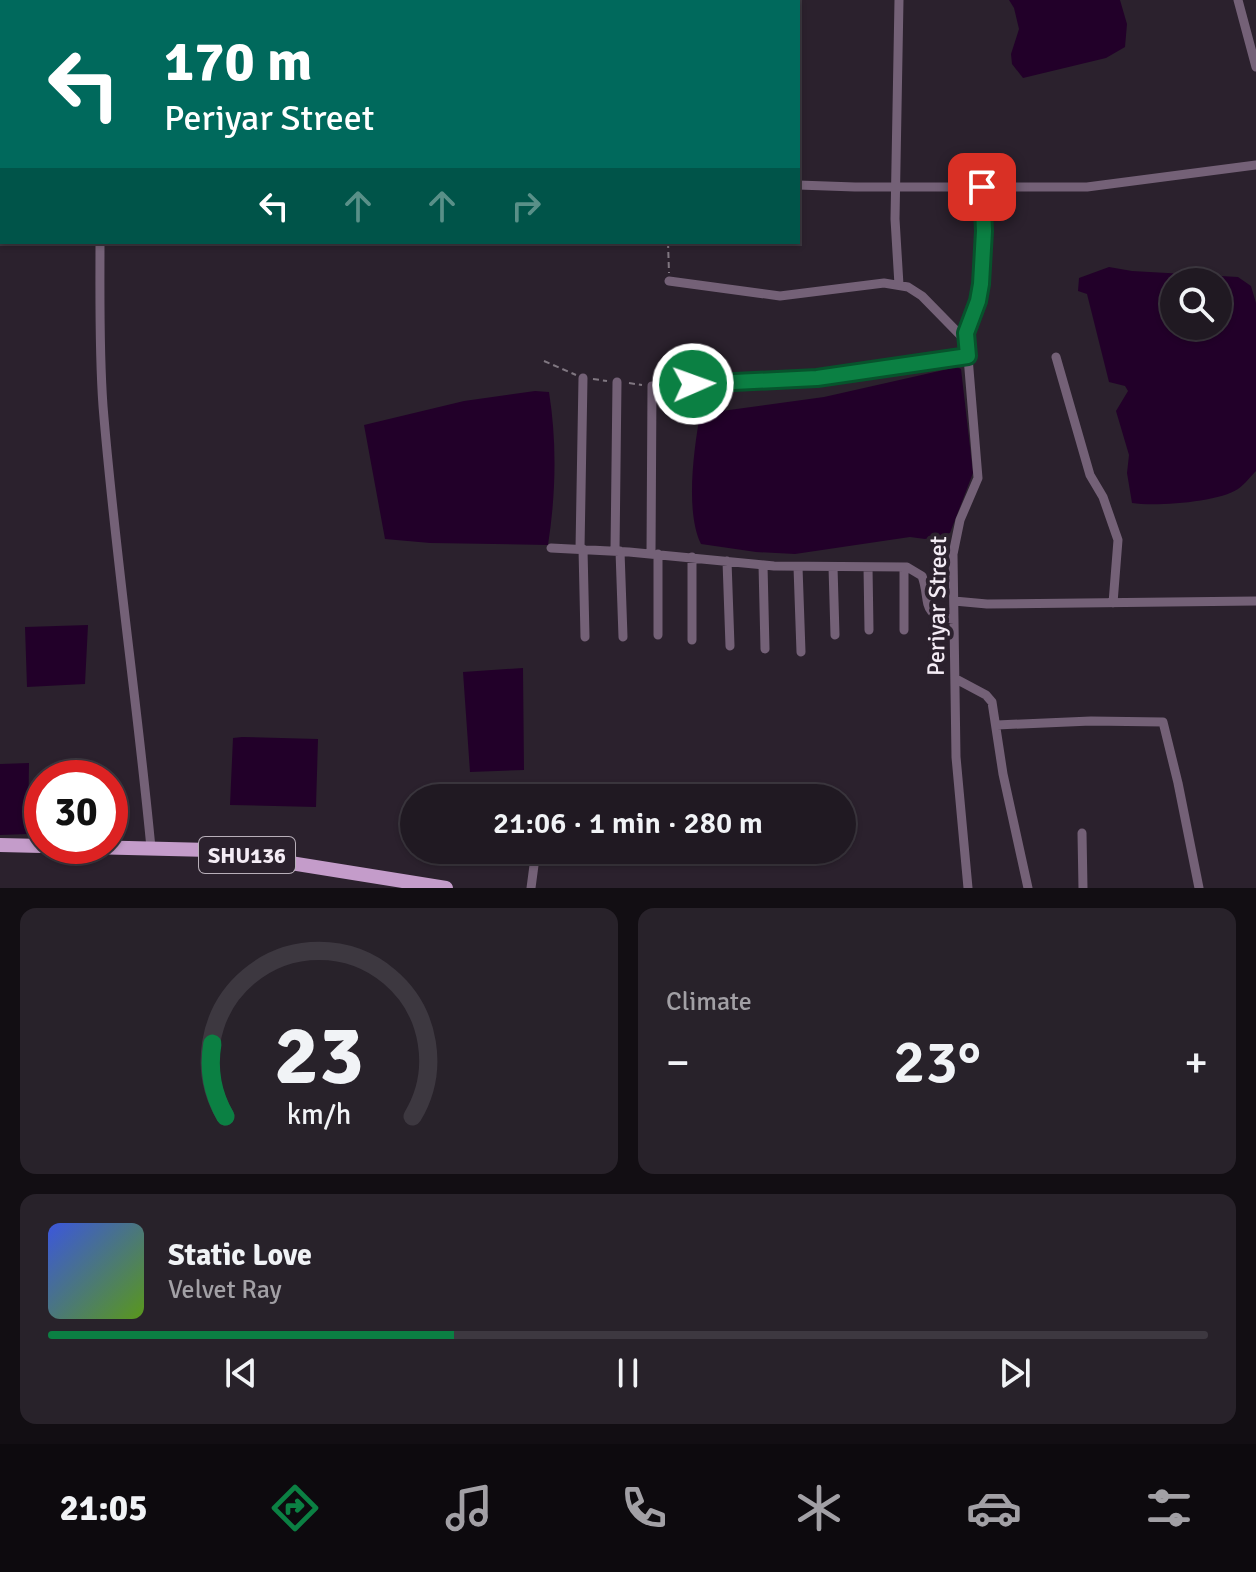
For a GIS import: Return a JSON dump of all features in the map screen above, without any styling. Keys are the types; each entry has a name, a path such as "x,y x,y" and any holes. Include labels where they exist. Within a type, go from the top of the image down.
{"main road":[{"name":"SHU136","path":"0,845 24,846"},
{"name":"SHU136","path":"128,848 210,850 359,880 435,887"}],"street":[{"path":"899,0 895,219 899,285"},
{"path":"1238,0 1256,67"},
{"path":"800,185 1087,187 1256,165"},
{"name":"Periyar Street","path":"968,888 956,757 955,536 978,478 966,333 981,284 984,231 982,187"},
{"path":"100,244 103,404 151,848"},
{"path":"669,281 780,296 850,286 899,285 922,296 968,343"},
{"path":"658,635 652,386 817,378 968,356"},
{"path":"1056,357 1090,475 1103,497 1118,540 1113,603"},
{"path":"583,378 585,637"},
{"path":"617,382 618,551 623,637"},
{"path":"551,548 798,567 904,567 922,576 932,614 954,619"},
{"path":"692,557 692,640"},
{"path":"727,561 730,646"},
{"path":"763,565 765,649"},
{"path":"798,567 801,652"},
{"path":"833,567 835,635"},
{"path":"868,567 869,630"},
{"path":"904,567 904,630"},
{"path":"954,601 987,604 1256,601"},
{"path":"956,679 990,699 1028,888"},
{"path":"997,725 1163,722 1199,888"},
{"path":"1082,833 1083,888"},
{"path":"531,888 534,864"}],"path":[{"path":"668,244 669,281"},
{"path":"544,361 583,378 652,386"}],"shaded area":[{"path":"1009,0 1120,0 1127,24 1125,47 1106,58 1023,78 1012,64 1011,54 1019,29"},
{"path":"1109,267 1160,273 1160,340 1232,340 1232,277 1251,286 1256,303 1256,471 1238,489 1217,497 1186,502 1132,503 1127,473 1129,455 1116,411 1128,391 1125,386 1109,382 1087,294 1078,291 1079,278"},
{"path":"957,367 961,369 973,473 950,533 925,539 910,537 795,554 701,544 696,531 692,498 693,462 700,414 824,397"},
{"path":"535,391 549,392 553,430 554,487 548,545 385,539 364,425 464,401"},
{"path":"88,625 85,684 27,687 25,627"},
{"path":"523,668 524,770 470,772 463,672"},
{"path":"233,738 318,739 316,807 230,805"},
{"path":"24,763 24,834 0,835 0,764"}],"route":[{"path":"693,384 817,378 968,356 966,333 981,284 984,231 982,187"}]}
